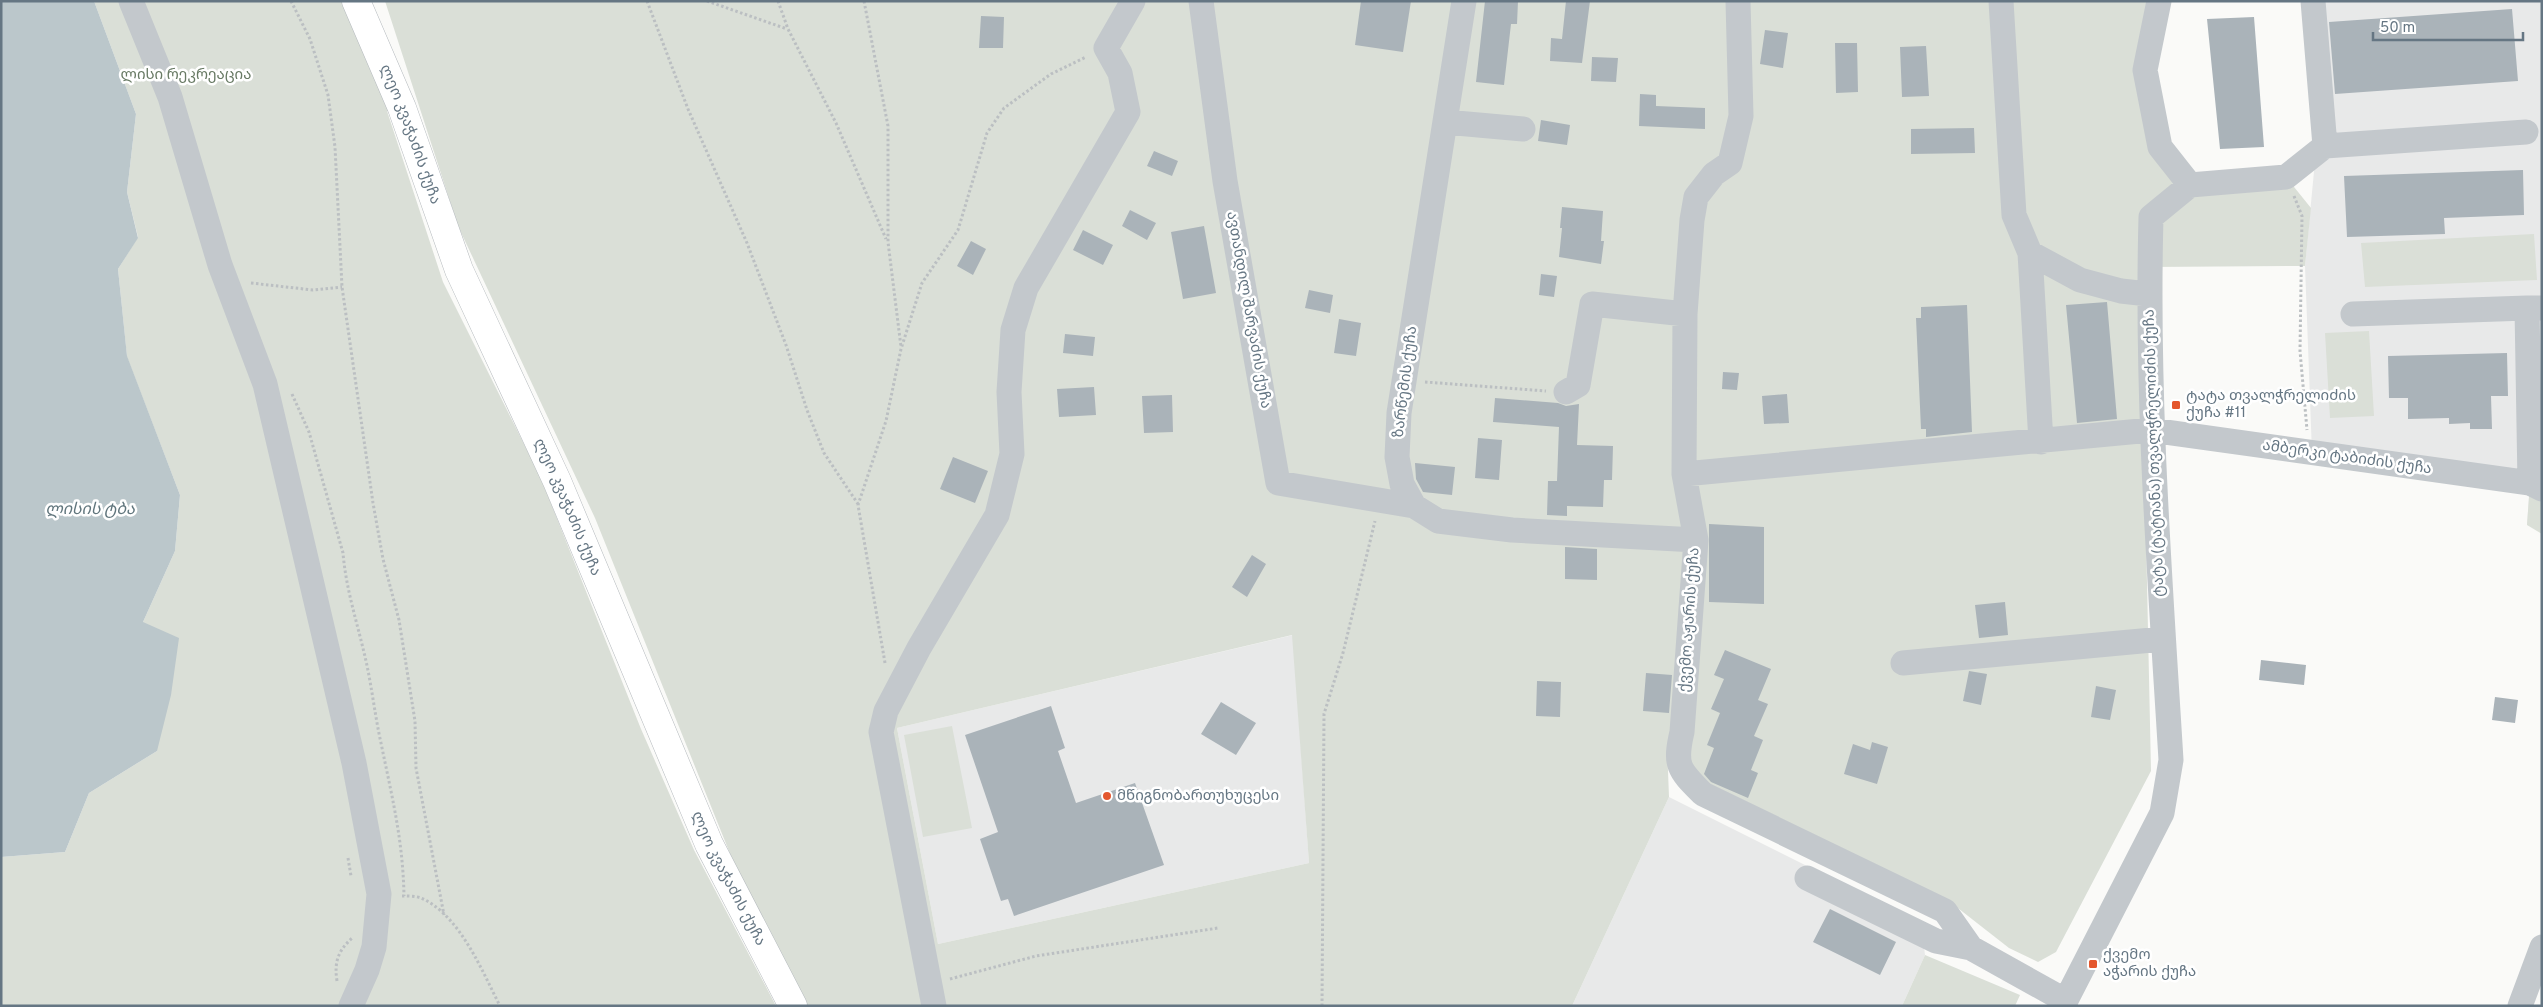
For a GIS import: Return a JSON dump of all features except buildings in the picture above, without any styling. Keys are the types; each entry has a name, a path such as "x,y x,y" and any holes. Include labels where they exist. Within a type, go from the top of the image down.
{"main road":[{"name":"ლეო კვაჭაძის ქუჩა","path":"356,1 402,108 459,270 557,481 709,844 793,1006"}],"street":[{"path":"131,1 170,97 220,265 265,384 332,668 379,894 374,948 367,970 346,997"},
{"path":"932,995 881,732 886,711 915,656 997,515 1012,454 1008,392 1013,330 1026,288 1128,112 1120,73 1106,48 1133,1"},
{"name":"ავთანდილ შარვაძის ქუჩა","path":"1201,1 1225,181 1278,483 1414,506"},
{"name":"ზარწემის ქუჩა","path":"1464,1 1399,413 1397,457 1402,484 1414,506 1438,521 1512,530 1696,540"},
{"name":"ქვემო აჟარის ქუჩა","path":"1738,1 1741,116 1730,163 1714,174 1696,196 1684,314 1684,474 1696,540 1682,732 1677,756 1686,777 1702,794 1945,911 1971,948 2065,1004"},
{"path":"2001,1 2014,215 2030,253 2041,442"},
{"path":"2159,1 2145,70 2160,147 2190,185 2286,177 2325,146 2526,132"},
{"path":"2313,1 2325,146"},
{"path":"1445,122 1523,129"},
{"name":"ტატა (ტატიანა) თვალჭრელიძის ქუჩა","path":"2065,1004 2162,812 2171,760 2151,430 2148,294 2151,217 2190,185"},
{"path":"2030,253 2080,280 2121,291 2148,294"},
{"path":"1566,392 1578,385 1592,304 1684,314"},
{"path":"2353,314 2534,308 2538,486"},
{"name":"ამბერკი ტაბიძის ქუჩა","path":"1684,474 2041,442 2151,430 2538,486"},
{"path":"1903,663 2164,639"},
{"path":"1807,878 1936,941 1971,948"},
{"path":"2520,1006 2542,948"}],"path":[{"path":"291,1 310,40 328,95 336,147 342,287 373,502 383,559 399,620 415,721 416,768 444,915"},
{"path":"647,1 688,109 747,243 824,453 858,505 885,664"},
{"path":"707,1 788,29"},
{"path":"778,1 788,29 836,123 888,242"},
{"path":"864,1 888,126 888,242 901,349"},
{"path":"858,505 886,420 901,349 922,283 958,230 987,133 1004,108 1052,74 1106,48"},
{"path":"2286,177 2302,216 2300,351 2305,419 2312,453"},
{"path":"220,265 245,283 313,290 342,287"},
{"path":"1404,380 1566,392"},
{"path":"289,388 309,432 343,553 344,574 366,661 381,742 397,810 404,866 404,896"},
{"path":"1322,1006 1324,714 1343,653 1380,500"},
{"path":"352,879 348,868 350,851 366,826"},
{"path":"379,894 420,898 444,915 468,944 500,1006"},
{"path":"932,995 1036,956 1218,928"},
{"path":"346,997 335,969 337,956 357,932"}],"shaded area":[{"path":"2306,1 2542,1 2542,526 2527,525 2530,483 2312,453 2305,266 2317,140"},
{"name":"მწიგნობართუხუცესი","path":"1293,635 1309,863 938,944 897,728"},
{"path":"1669,797 1921,923 1925,955 1902,1006 1572,1006"}],"green space":[{"name":"ლისი რეკრეაცია","path":"94,1 355,1 392,111 387,111 443,282 540,476 641,729 694,850 776,1006 1,1006 1,857 65,852 89,793 157,751 143,622 175,551 180,495 127,357 118,269 138,237 127,192 136,114"},
{"path":"385,1 2159,1 2145,70 2160,147 2190,185 2286,177 2311,208 2305,266 2150,267 2146,536 2151,771 2056,952 2038,962 2009,948 1945,898 1693,776 1682,733 1667,745 1669,797 1572,1006 805,1006 733,861 595,518 458,226","holes":["1292,635 1309,863 938,944 897,728"]},
{"path":"2534,234 2537,280 2365,287 2361,243"},
{"path":"2369,331 2374,416 2330,418 2325,333"},
{"path":"2530,483 2542,489 2542,534 2527,525"},
{"path":"952,726 972,828 923,837 904,735"},
{"path":"1925,955 2020,995 2015,1006 1902,1006"}],"water":[{"name":"ლისის ტბა","path":"1,1 94,1 136,114 127,192 138,238 118,269 127,356 180,495 175,551 143,622 179,638 171,695 157,751 89,793 65,852 1,857"}],"place":[{"name":"ტატა თვალჭრელიძის ქუჩა #11","path":"2176,405"},
{"name":"მწიგნობართუხუცესი","path":"1107,796"},
{"name":"ქვემო აჭარის ქუჩა","path":"2093,964"}]}
